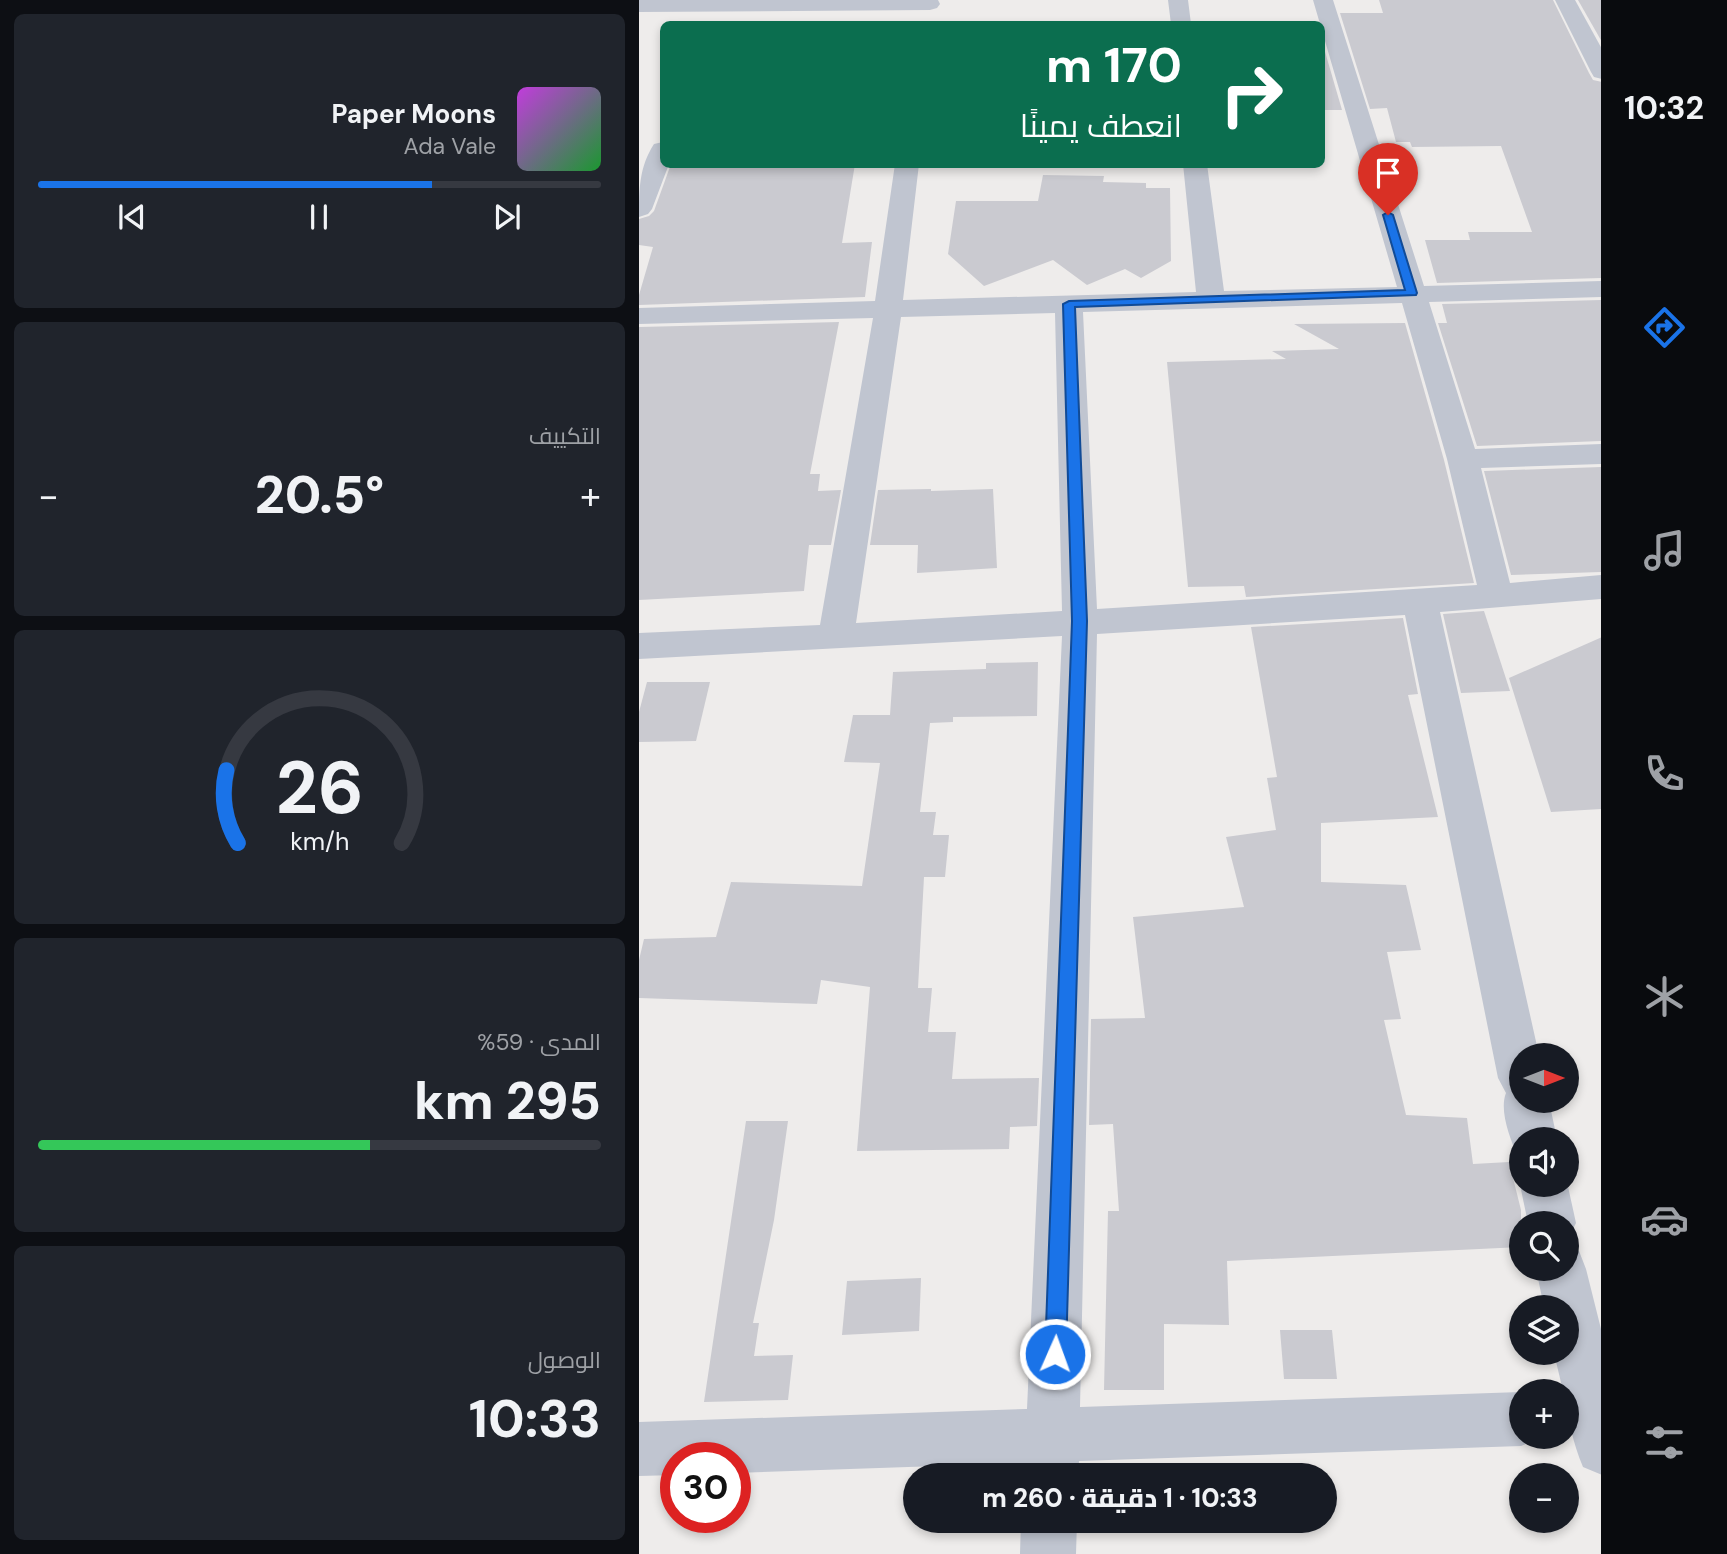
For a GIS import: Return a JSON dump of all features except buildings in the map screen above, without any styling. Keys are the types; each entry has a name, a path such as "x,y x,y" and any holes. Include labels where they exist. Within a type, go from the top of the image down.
{"street":[{"path":"1178,0 1181,21"},
{"path":"1323,0 1463,459 1496,594"},
{"path":"1565,0 1601,72"},
{"path":"639,6 718,15 929,9"},
{"path":"639,209 660,156"},
{"path":"836,637 888,310 906,168"},
{"path":"1195,168 1211,299"},
{"path":"639,316 1601,289"},
{"path":"1052,1455 1079,621 1069,304"},
{"path":"1463,459 1601,454"},
{"path":"639,646 1420,602 1601,587"},
{"path":"1420,602 1514,1043"},
{"path":"1563,1281 1590,1425"},
{"path":"639,1449 1052,1455 1509,1420"},
{"path":"1048,1554 1049,1533"}],"route":[{"path":"1055,1354 1079,621 1069,304 1412,293 1388,215"}]}
